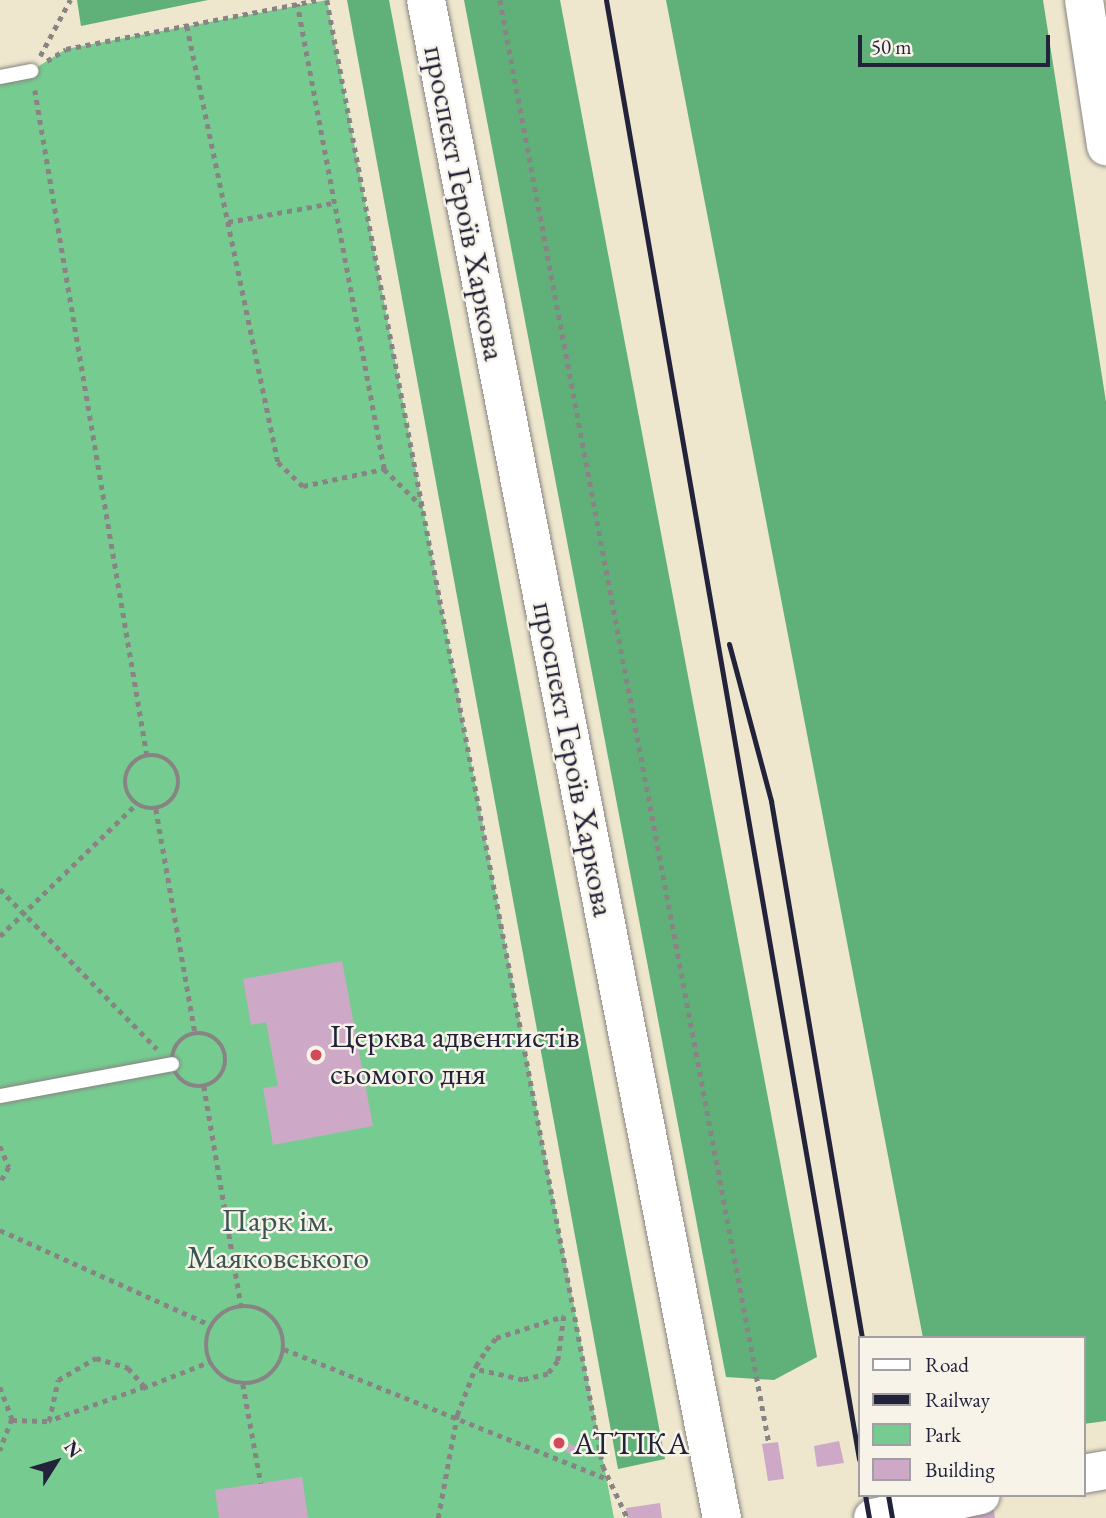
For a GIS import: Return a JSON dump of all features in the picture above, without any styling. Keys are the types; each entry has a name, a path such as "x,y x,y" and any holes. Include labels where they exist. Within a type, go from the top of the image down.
{"main road":[{"name":"проспект Героїв Харкова","path":"426,0 722,1518"},
{"path":"1084,0 1106,146"},
{"path":"1085,1474 1106,1470"},
{"path":"873,1518 972,1497"}],"lane":[{"path":"0,76 31,71"},
{"path":"0,1096 172,1064"}],"path":[{"path":"70,0 31,71 147,755"},
{"path":"31,71 66,49 319,0"},
{"path":"327,0 610,1480 627,1517"},
{"path":"500,0 769,1443"},
{"path":"297,4 384,469 423,507"},
{"path":"187,26 278,462 303,486 384,469"},
{"path":"228,222 333,203"},
{"path":"136,804 125,780 132,764 147,755 171,762 178,778 176,794 156,809"},
{"path":"136,804 156,809"},
{"path":"0,936 136,804"},
{"path":"156,809 195,1033"},
{"path":"0,888 22,914 172,1064 187,1084 204,1086 224,1072 226,1055 211,1035 195,1033 175,1047 172,1064"},
{"path":"204,1086 242,1305"},
{"path":"0,1146 9,1167 0,1184"},
{"path":"0,1230 210,1325"},
{"path":"210,1325 242,1305"},
{"path":"210,1325 209,1362 223,1378 243,1384 275,1371 284,1349 273,1317 242,1305"},
{"path":"438,1518 457,1415 475,1369 496,1338 564,1316 558,1361 548,1374 523,1380 475,1369"},
{"path":"284,1349 457,1415 610,1480"},
{"path":"49,1421 58,1380 81,1361 113,1361 145,1387"},
{"path":"12,1420 49,1421 63,1418 209,1362"},
{"path":"243,1384 261,1483"},
{"path":"0,1387 12,1420 0,1451"}],"green space":[{"path":"77,0 208,0 81,26"},
{"name":"Парк ім. Маяковського","path":"327,0 614,1518 0,1518 0,77 31,71 66,49"},
{"path":"347,0 389,0 665,1459 618,1469"},
{"path":"464,0 560,0 817,1357 774,1380 726,1377"},
{"path":"666,0 1043,0 1106,402 1106,1421 1085,1424 1085,1336 923,1336"}],"building":[{"name":"Церква адвентистів сьомого дня","path":"342,961 373,1126 273,1145 263,1088 278,1086 266,1022 251,1025 243,979"},
{"name":"АТТІКА","path":"555,1438 564,1442 562,1448 555,1448"},
{"path":"839,1441 844,1463 817,1467 814,1446"},
{"path":"778,1442 784,1479 768,1481 762,1444"},
{"path":"569,1444 580,1448 577,1456 566,1452"},
{"path":"302,1477 308,1518 219,1518 215,1490"},
{"path":"660,1503 662,1518 627,1518 626,1508"},
{"path":"993,1504 995,1518 953,1518"}],"railway":[{"path":"606,0 858,1453"},
{"path":"729,644 771,801 862,1336"},
{"path":"865,1497 869,1518"},
{"path":"888,1497 892,1518"}],"place":[{"name":"Церква адвентистів сьомого дня","path":"316,1055"},
{"name":"АТТІКА","path":"559,1443"}]}
